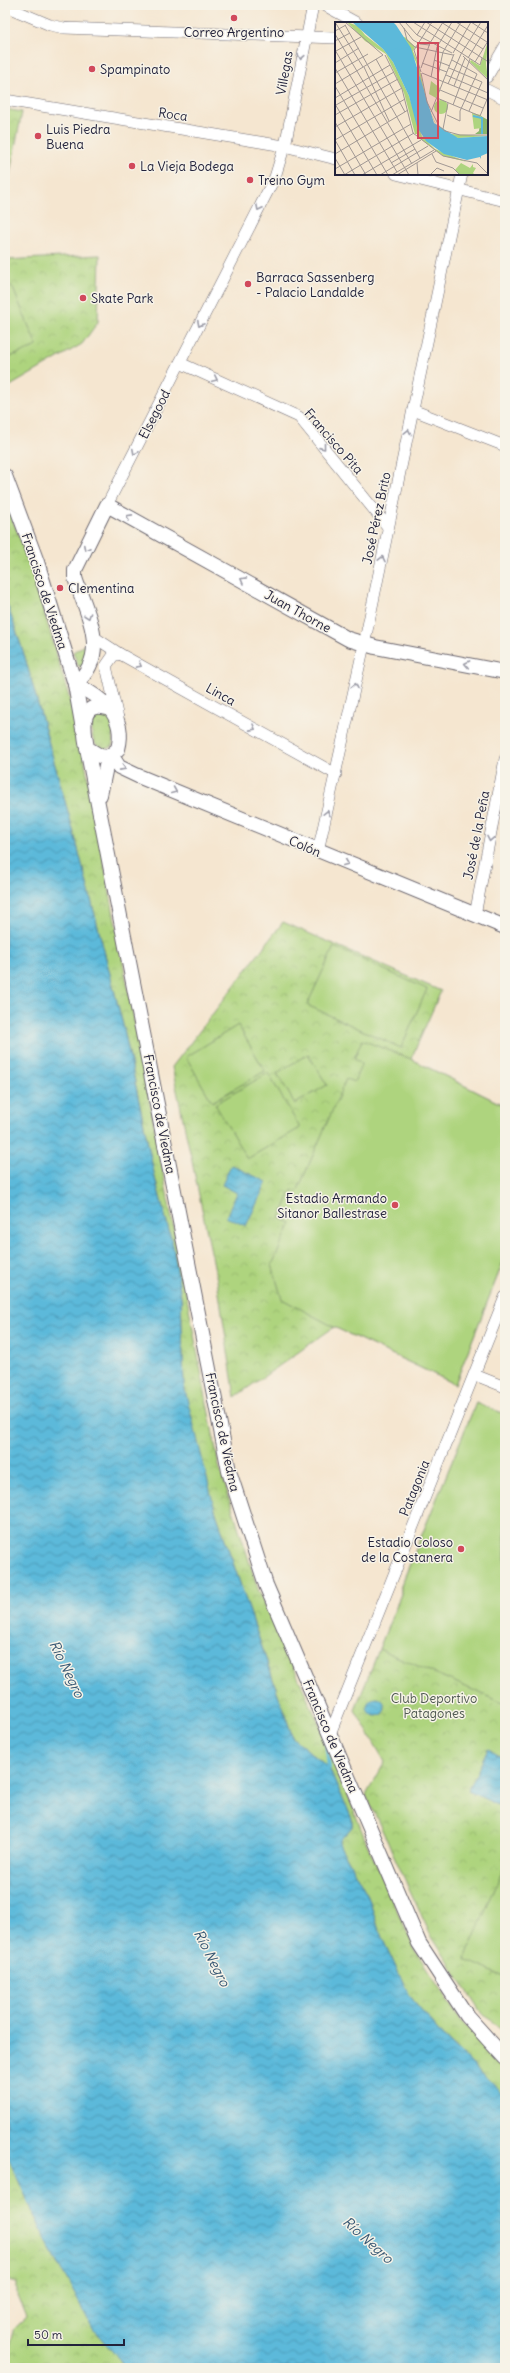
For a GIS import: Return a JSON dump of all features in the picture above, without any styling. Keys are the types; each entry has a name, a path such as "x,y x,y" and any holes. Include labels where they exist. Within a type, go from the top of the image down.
{"street":[{"name":"Villegas","path":"284,146 312,5"},
{"path":"324,5 355,22"},
{"path":"5,6 50,26 64,28 335,38"},
{"path":"488,75 505,46"},
{"path":"488,90 505,99"},
{"name":"Roca","path":"5,100 284,146 335,159"},
{"name":"Elsegood","path":"75,684 89,671 92,664 94,657 94,637 75,578 75,570 275,177 284,146"},
{"path":"400,175 505,201"},
{"name":"José Pérez Brito","path":"318,851 364,645 462,175"},
{"name":"Francisco Pita","path":"180,363 299,418 388,526"},
{"path":"413,410 505,446"},
{"name":"Francisco de Viedma","path":"5,476 38,562 75,684 83,729 99,799 229,1471 266,1585 419,1943 467,2016 505,2058"},
{"name":"Juan Thorne","path":"107,505 348,638 364,645 505,672"},
{"name":"Linca","path":"94,637 120,654 336,774"},
{"path":"118,720 106,666 113,656 120,654"},
{"path":"75,684 92,694 118,720"},
{"path":"83,729 85,716 89,712 100,707 107,708"},
{"name":"Francisco de Viedma","path":"99,799 110,757 119,744 118,720"},
{"path":"87,748 100,756 110,757"},
{"name":"Colón","path":"110,757 119,767 138,776 505,927"},
{"name":"José de la Peña","path":"475,915 505,759"},
{"name":"Patagonia","path":"330,1734 505,1297"},
{"path":"475,1375 505,1387"}],"green space":[{"path":"5,109 22,112 5,198"},
{"path":"100,255 98,322 82,344 5,389 5,260"},
{"path":"12,286 37,346 5,359 5,288"},
{"path":"5,499 31,568 79,731 219,1466 258,1589 326,1739 367,1844 415,1950 460,2020 505,2068 505,2096 441,2034 409,1995 382,1938 367,1894 340,1846 340,1840 352,1827 352,1819 329,1768 293,1738 215,1510 196,1440 184,1386 181,1297 173,1246 155,1178 124,1029 75,837 24,654 5,598"},
{"path":"89,642 91,649 83,667 78,666 73,652"},
{"path":"102,714 108,716 115,728 112,747 100,748 96,745 92,736 93,719"},
{"path":"283,922 441,991 411,1059 505,1106 505,1257 455,1384 334,1327 235,1397 217,1280 172,1067"},
{"path":"334,947 427,989 401,1048 307,1005"},
{"path":"238,1025 265,1071 212,1102 186,1057"},
{"name":"Estadio Armando Sitanor Ballestrase","path":"362,1040 411,1059 505,1106 505,1257 455,1384 334,1327 282,1299 272,1265 291,1223 280,1218 292,1190 297,1192 346,1079 354,1082 362,1063 354,1059"},
{"path":"308,1054 327,1085 295,1104 277,1073"},
{"path":"268,1073 300,1128 247,1159 215,1104"},
{"name":"Club Deportivo Patagones","path":"476,1403 505,1414 505,2034 479,2009 430,1934 366,1795 385,1762 355,1710 401,1594 401,1586"},
{"name":"Estadio Coloso de la Costanera","path":"476,1403 505,1414 505,1704 379,1649 401,1594 401,1586"},
{"path":"505,1864 505,1978 465,1959"},
{"path":"5,2151 43,2234 93,2328 127,2368 11,2368 6,2364 15,2327 26,2317 17,2295 17,2283 5,2280"}],"water":[{"name":"Río Negro","path":"5,598 24,654 75,837 124,1029 155,1178 173,1246 181,1297 184,1386 215,1510 293,1738 329,1768 352,1819 352,1827 340,1840 340,1846 367,1894 382,1938 409,1995 441,2034 505,2096 505,2368 127,2368 93,2329 43,2234 5,2151"},
{"path":"231,1165 267,1182 246,1226 226,1217 237,1193 222,1185"},
{"path":"372,1698 380,1698 385,1703 383,1714 380,1716 372,1716 367,1711 367,1703"},
{"path":"488,1749 505,1757 505,1789 498,1805 468,1791"}],"waterway":[{"path":"326,1740 329,1768"}],"place":[{"name":"Correo Argentino","path":"234,18"},
{"name":"Spampinato","path":"92,69"},
{"name":"Luis Piedra Buena","path":"38,136"},
{"name":"La Vieja Bodega","path":"132,166"},
{"name":"Treino Gym","path":"250,180"},
{"name":"Barraca Sassenberg - Palacio Landalde","path":"248,284"},
{"name":"Skate Park","path":"83,298"},
{"name":"Clementina","path":"60,588"},
{"name":"Estadio Armando Sitanor Ballestrase","path":"395,1205"},
{"name":"Estadio Coloso de la Costanera","path":"461,1549"}]}
